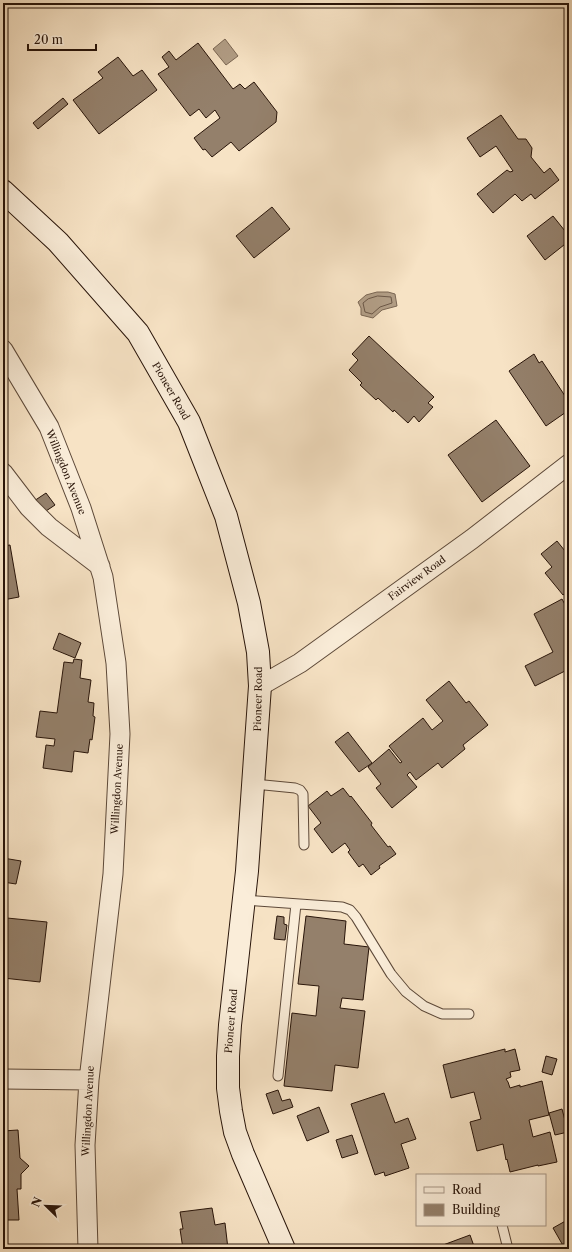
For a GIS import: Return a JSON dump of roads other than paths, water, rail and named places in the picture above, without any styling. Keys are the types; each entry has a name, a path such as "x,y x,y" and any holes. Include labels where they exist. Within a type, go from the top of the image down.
{"main road":[{"name":"Pioneer Road","path":"3,191 58,242 138,333 189,422 226,516 250,603 258,652 260,686 254,784 244,900 229,1033 228,1056 230,1104 236,1132 243,1154 284,1249"}],"street":[{"name":"Willingdon Avenue","path":"3,350 49,427 82,508 103,577 116,663 120,734 113,874 89,1080 85,1145 88,1249"},
{"name":"Fairview Road","path":"260,686 300,663 472,539 569,464"},
{"path":"3,473 48,527 100,566"},
{"path":"3,1079 89,1080"}],"lane":[{"path":"254,784 295,788 304,794 304,845"},
{"path":"244,900 342,907 350,910 366,932 392,974 406,992 424,1006 442,1014 469,1014"},
{"path":"278,1076 296,904"},
{"path":"502,1226 508,1249"}],"water":[{"path":"225,39 238,56 226,65 213,49"},
{"path":"377,292 388,292 395,294 397,306 382,310 373,318 361,315 361,308 358,302 366,295"}]}
